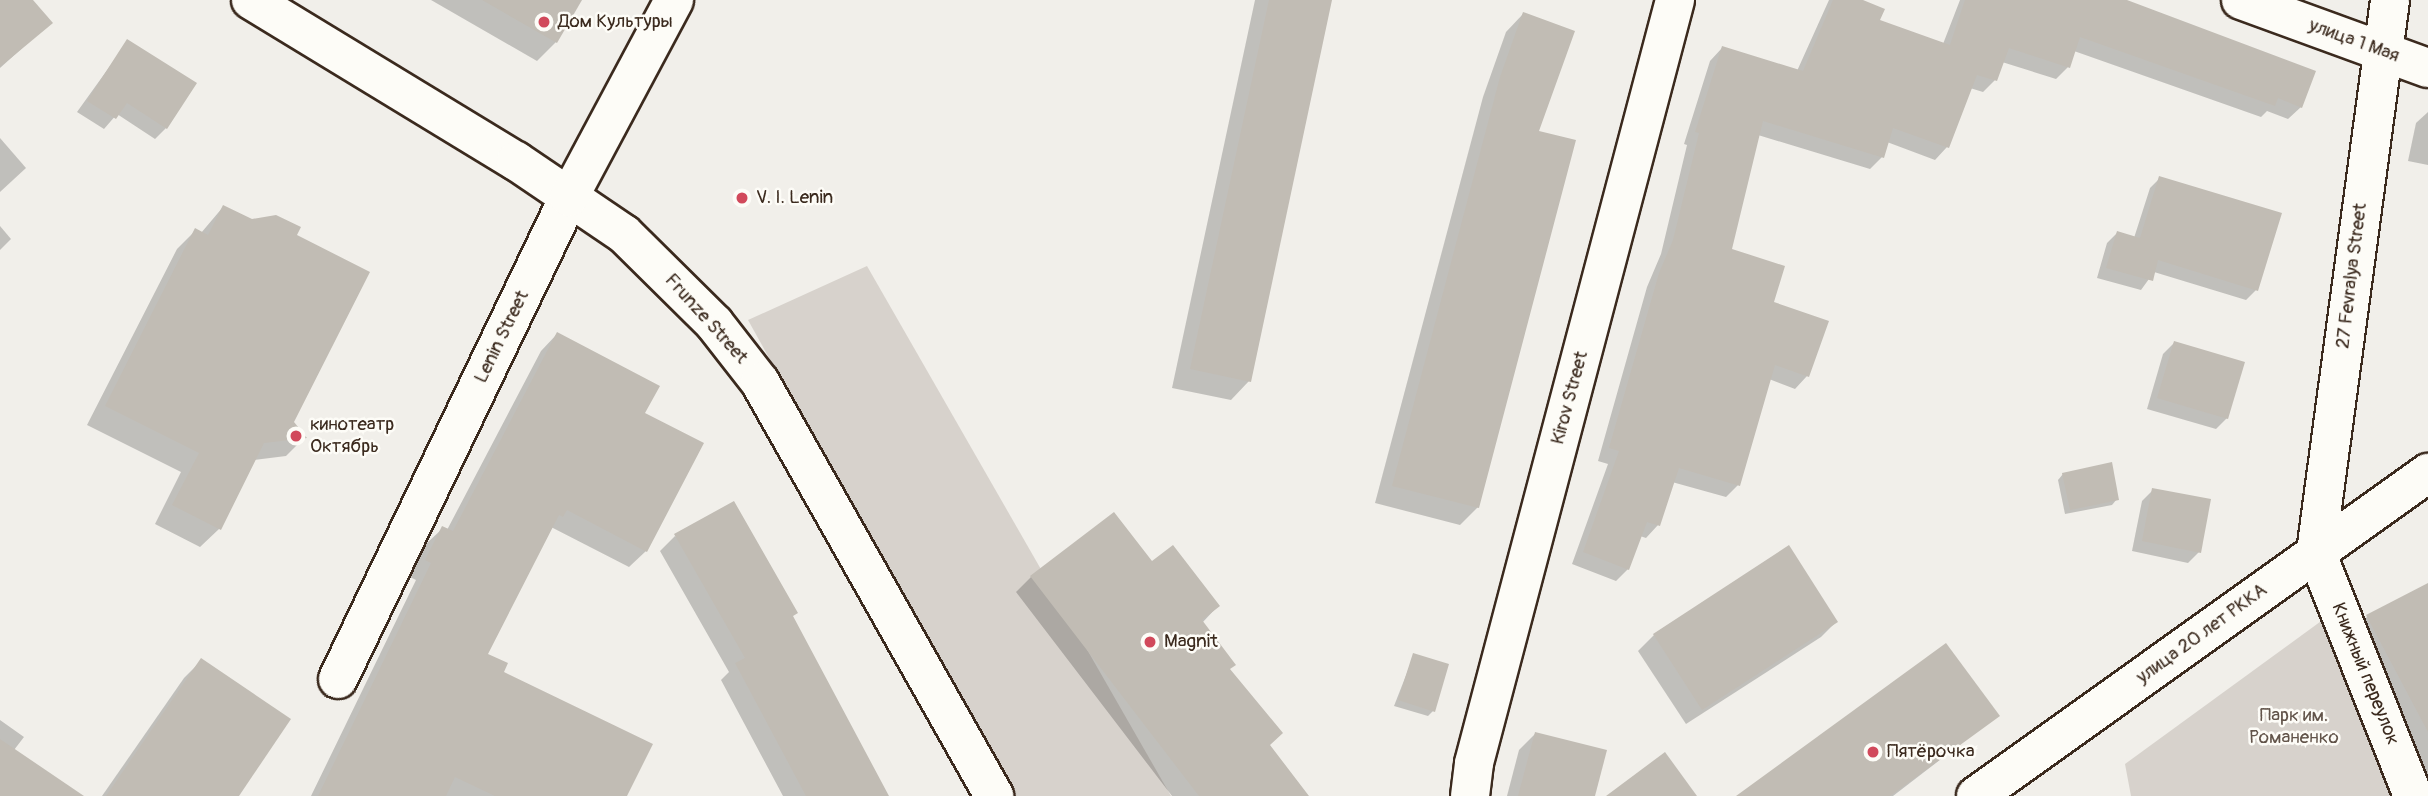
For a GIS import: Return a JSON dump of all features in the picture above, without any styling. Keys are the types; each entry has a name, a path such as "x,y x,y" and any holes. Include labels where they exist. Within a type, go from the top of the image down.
{"street":[{"name":"Frunze Street","path":"251,0 569,197 624,234 714,323 760,382 994,796"},
{"name":"Lenin Street","path":"338,679 569,197 674,0"},
{"name":"Kirov Street","path":"1470,796 1474,764 1675,0"},
{"name":"улица 1 Мая","path":"2241,0 2428,68"},
{"name":"27 Fevralya Street","path":"2316,552 2381,51 2390,0"},
{"name":"улица 20 лет РККА","path":"1976,796 2428,472"},
{"name":"Книжный переулок","path":"2316,552 2413,796"}],"green space":[{"path":"867,266 1171,796 1013,796 748,320"},
{"name":"Парк им. Романенко","path":"2324,619 2399,796 2131,796 2125,764"}],"building":[{"path":"0,0 33,0 53,23 0,67"},
{"name":"Дом Культуры","path":"482,0 582,0 557,43"},
{"path":"1269,0 1332,0 1251,382 1190,369"},
{"path":"1833,0 1863,0 1885,9 1880,20 1950,45 1965,0 2127,0 2316,71 2302,108 2278,98 2275,106 2080,37 2070,68 2009,48 1997,81 1977,75 1949,148 1893,128 1884,158 1763,121 1732,249 1785,266 1774,302 1829,321 1809,377 1775,365 1740,486 1679,468 1660,526 1647,522 1629,570 1583,552 1619,451 1609,448 1659,273 1673,240 1699,133 1695,132 1722,46 1803,71"},
{"path":"1523,12 1575,31 1539,131 1576,140 1479,508 1392,486 1500,77"},
{"path":"127,39 197,83 167,129 127,103 116,119 87,101"},
{"path":"2159,176 2282,213 2258,291 2158,260 2153,281 2106,268 2117,231 2140,238"},
{"path":"223,205 252,219 276,215 301,227 297,235 370,272 294,422 307,438 264,443 221,530 172,505 199,453 105,406 195,228 208,235"},
{"path":"557,332 660,386 645,413 704,443 647,552 567,510 563,517 559,515 488,654 508,663 504,672 653,744 627,796 495,796 455,777 446,796 318,796 431,563 425,560 442,526 453,531"},
{"path":"2174,341 2245,362 2228,419 2157,398"},
{"path":"2112,462 2119,500 2070,510 2062,473"},
{"path":"2152,488 2211,499 2201,553 2142,541"},
{"path":"734,501 798,613 793,616 889,796 806,796 735,663 745,658 674,534"},
{"name":"Magnit","path":"1114,512 1152,561 1173,545 1220,606 1202,620 1236,665 1230,669 1283,733 1270,745 1309,796 1199,796 1030,576"},
{"path":"1789,545 1838,622 1702,710 1653,634"},
{"path":"2428,583 2428,732 2366,615"},
{"name":"Пятёрочка","path":"1946,643 2000,716 1890,796 1736,796"},
{"path":"1413,653 1449,664 1435,712 1398,700"},
{"path":"201,658 291,719 239,796 106,796"},
{"path":"1535,732 1607,750 1595,796 1518,796"},
{"path":"0,739 84,796 0,796"},
{"path":"1665,752 1697,796 1606,796"}],"place":[{"name":"Дом Культуры","path":"544,22"},
{"name":"V. I. Lenin","path":"742,198"},
{"name":"кинотеатр Октябрь","path":"296,436"},
{"name":"Magnit","path":"1150,642"},
{"name":"Пятёрочка","path":"1873,752"}]}
